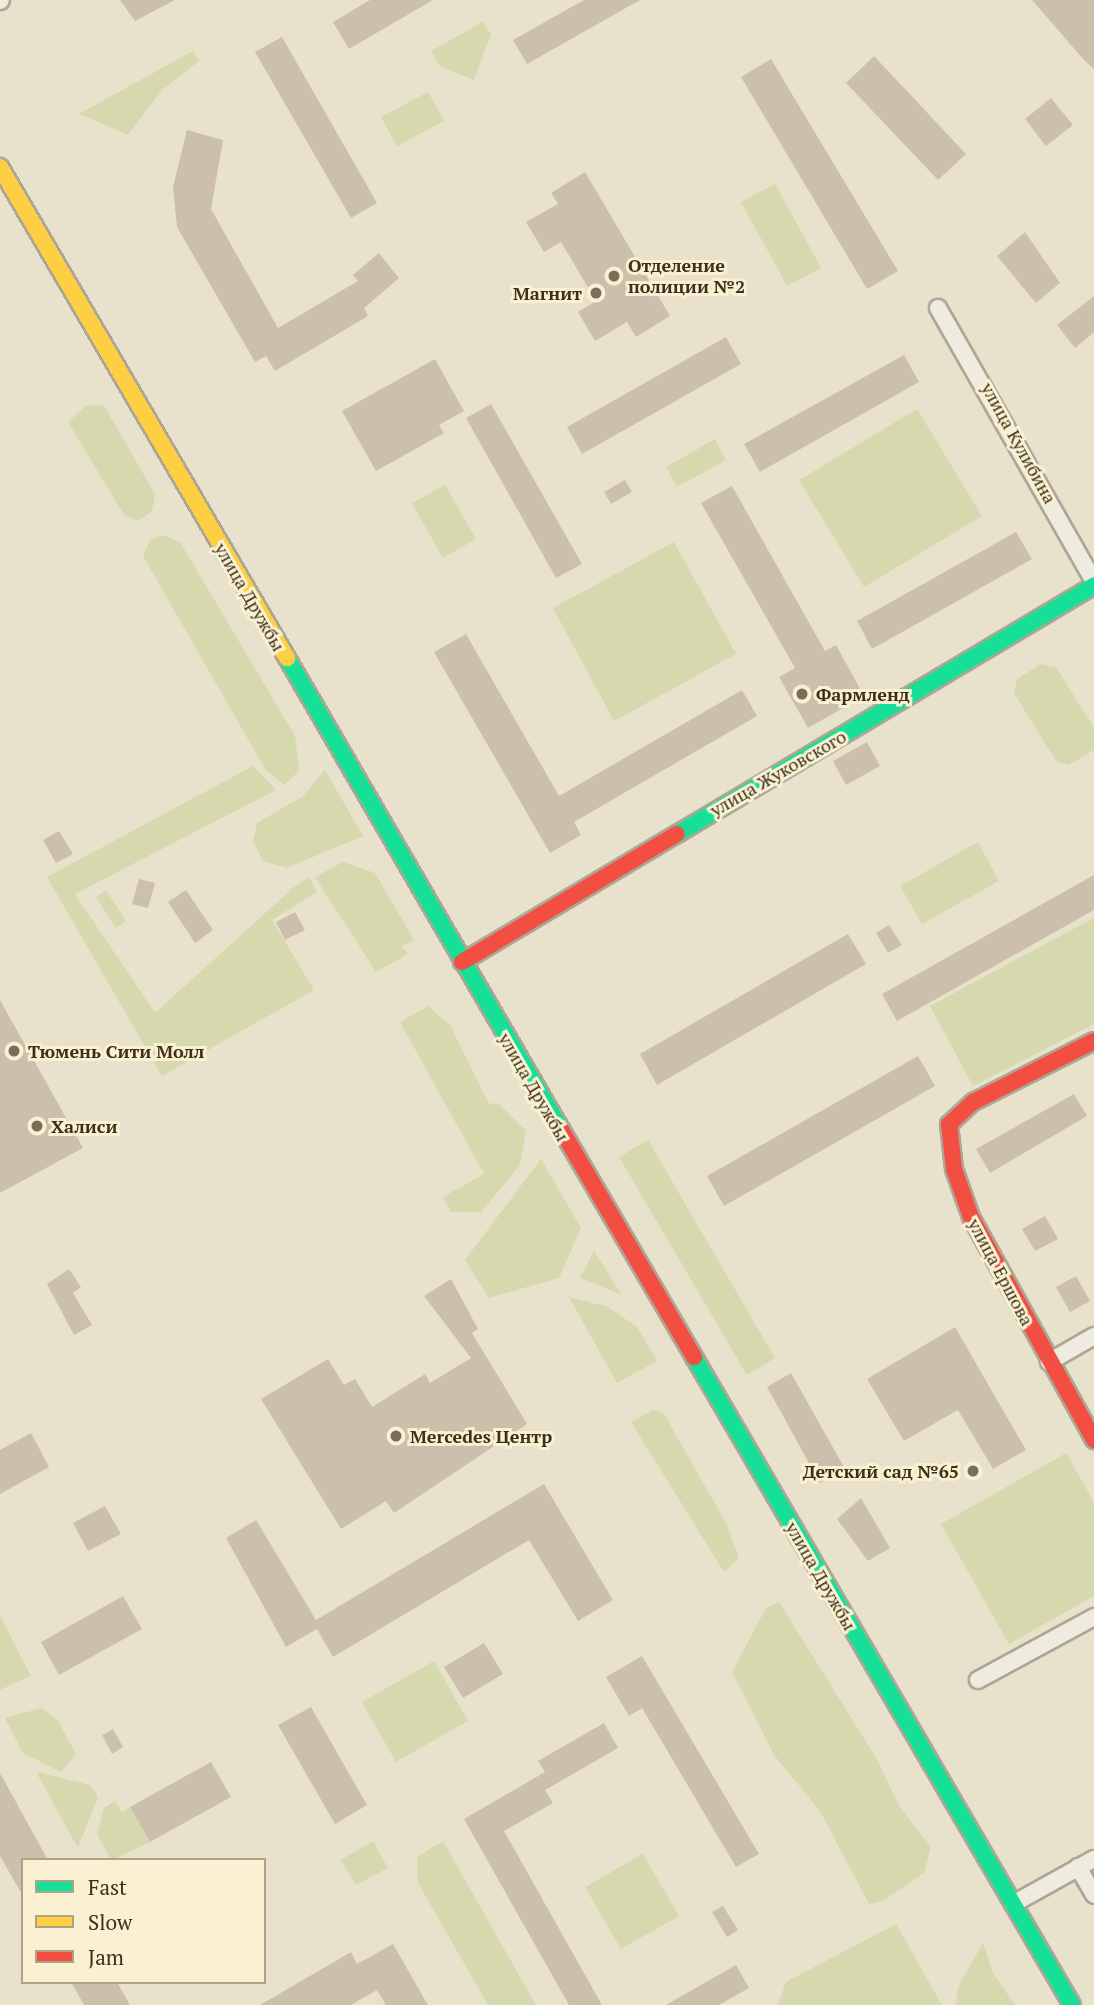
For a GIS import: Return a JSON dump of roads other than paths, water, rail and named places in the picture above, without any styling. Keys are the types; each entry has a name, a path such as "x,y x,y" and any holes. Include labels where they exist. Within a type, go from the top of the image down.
{"main road":[{"name":"улица Дружбы","path":"0,167 1072,2005"},
{"name":"улица Жуковского","path":"462,962 1094,584"},
{"name":"улица Ершова","path":"1094,1041 973,1102 950,1124 954,1169 989,1255 1094,1440"}],"street":[{"name":"улица Кулибина","path":"938,308 1094,584"},
{"path":"1049,1362 1094,1336"},
{"path":"978,1680 1094,1617"},
{"path":"1013,1904 1094,1858"},
{"path":"1078,1867 1094,1895"}],"place":[{"name":"Отделение полиции №2","path":"614,276"},
{"name":"Магнит","path":"596,293"},
{"name":"Фармленд","path":"802,694"},
{"name":"Тюмень Сити Молл","path":"14,1051"},
{"name":"Халиси","path":"37,1126"},
{"name":"Mercedes Центр","path":"396,1436"},
{"name":"Детский сад №65","path":"973,1471"}]}
